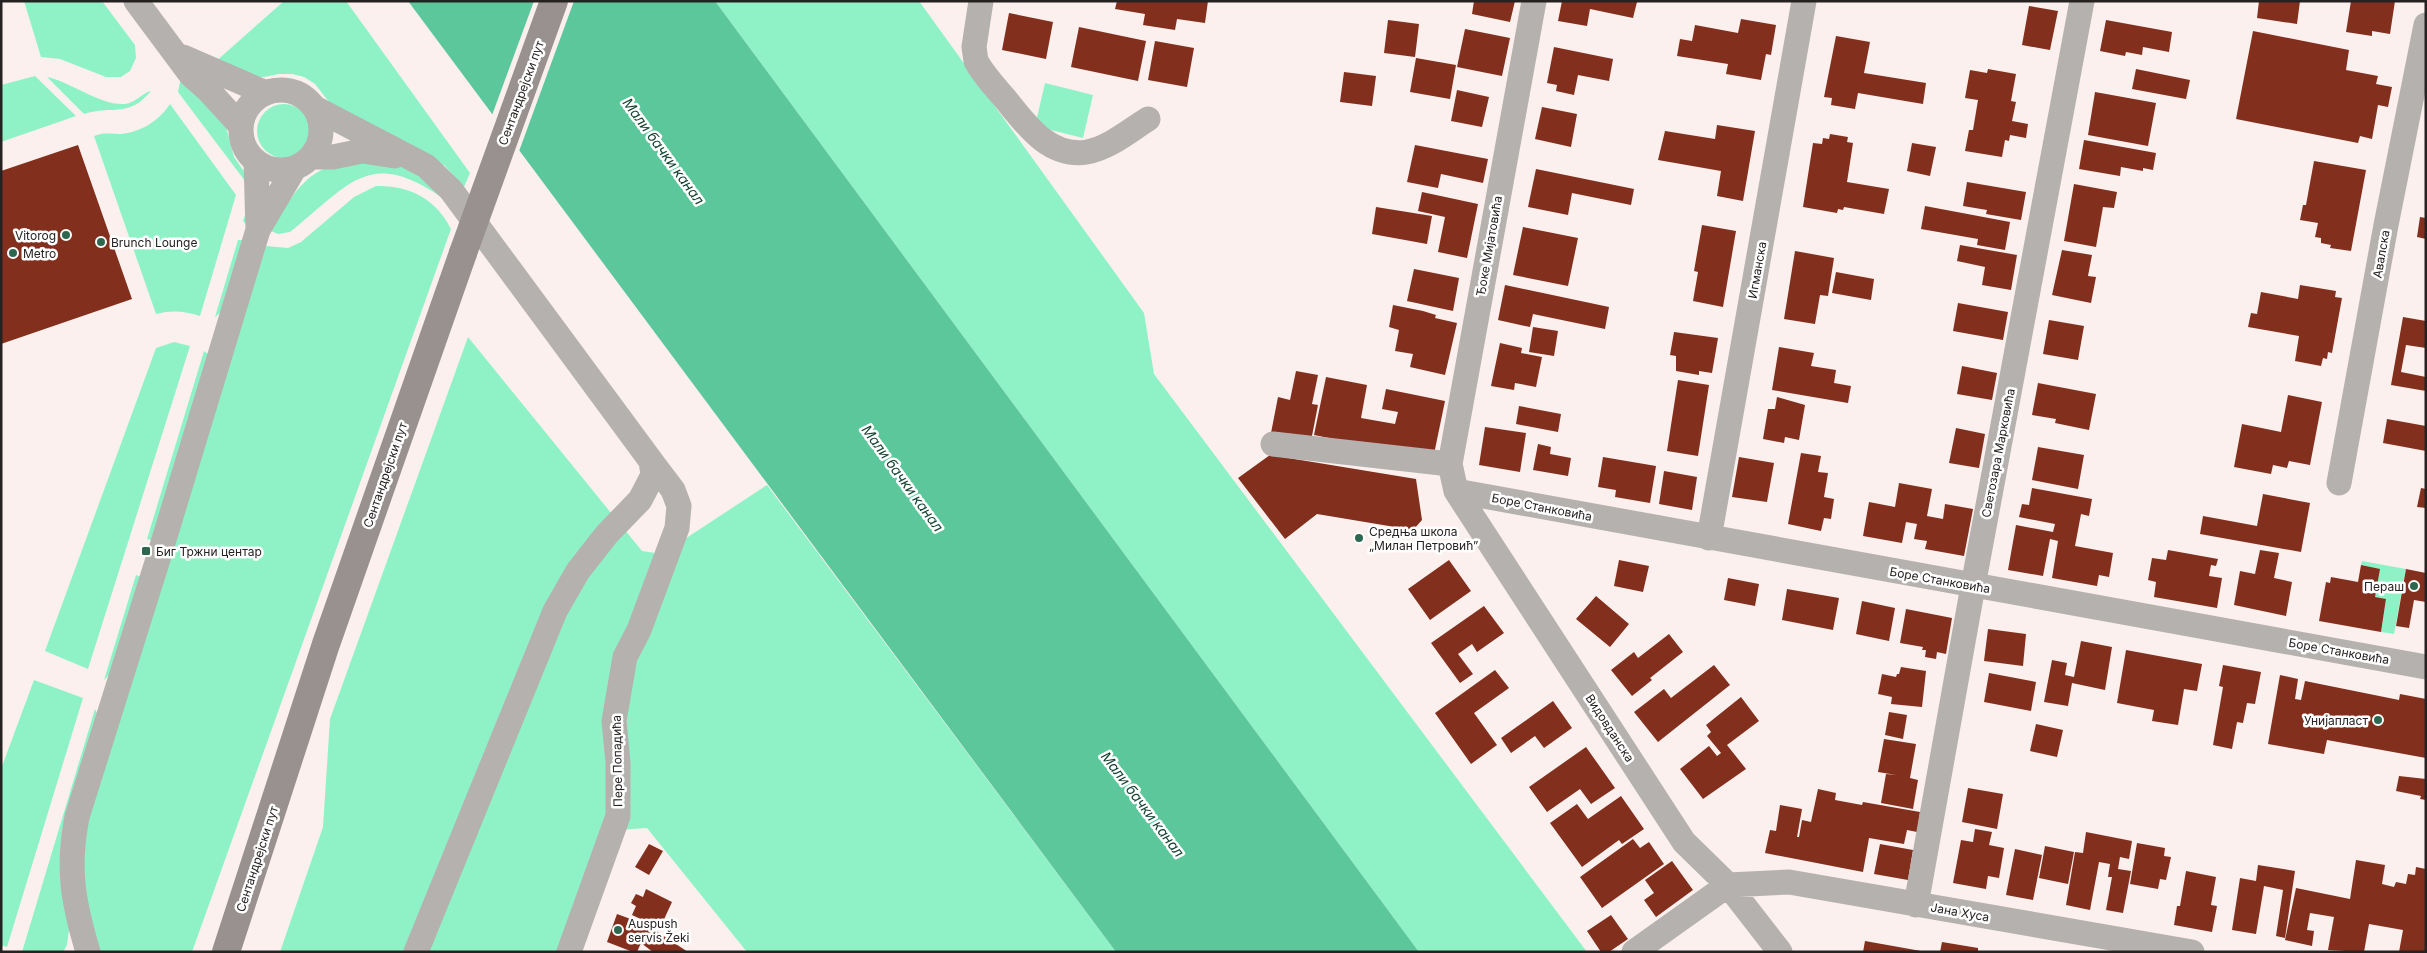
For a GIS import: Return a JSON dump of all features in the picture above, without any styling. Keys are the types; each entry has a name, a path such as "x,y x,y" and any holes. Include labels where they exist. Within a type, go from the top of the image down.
{"main road":[{"name":"Сентандрејски пут","path":"231,945 326,644 463,253 554,1"}],"street":[{"path":"136,1 173,52 241,126"},
{"path":"981,1 974,47 976,61 1030,129 1043,141 1058,149 1070,152 1086,152 1103,147 1148,119"},
{"name":"Ђоке Мијатовића","path":"1456,491 1450,464 1534,1"},
{"name":"Игманска","path":"1709,538 1804,1"},
{"name":"Светозара Марковића","path":"1916,904 2082,1"},
{"name":"Авалска","path":"2339,483 2386,225 2426,25"},
{"path":"173,52 266,93"},
{"path":"276,90 298,94 315,108 341,120 405,157 362,151 274,170 256,162 244,146 241,126 249,106 266,93 276,90"},
{"path":"88,952 71,881 71,849 77,817 156,566 258,230 321,139 320,118 315,108"},
{"name":"Пере Попадића","path":"405,157 426,166 451,190 673,490 679,506 677,528 639,630 625,657 614,721 618,762 618,816 569,952"},
{"path":"256,162 258,230"},
{"path":"1273,444 1450,464"},
{"path":"416,952 555,611 578,571 607,534 645,493 652,475 651,461"},
{"name":"Боре Станковића","path":"1456,491 1973,586 2426,666"},
{"name":"Видовданска","path":"1456,491 1684,842 1728,885 1780,952"},
{"name":"Јана Хуса","path":"1728,885 1788,882 2192,952"},
{"path":"1634,952 1728,885"}],"shaded area":[{"path":"24,1 102,1 135,45 136,58 130,71 121,77 106,77 60,59 41,57"},
{"path":"284,1 346,1 470,173 464,187 445,166 329,102 315,84 304,77 292,74 279,74 264,77 248,77 214,63"},
{"path":"715,1 919,1 1144,313 1154,374 1587,952 1419,952"},
{"path":"35,76 76,116 1,142 1,85"},
{"path":"47,77 96,98 116,104 129,103 151,91 135,105 128,108 84,114"},
{"path":"185,80 223,115 234,157 250,180 254,193 252,213 248,226 243,221 250,201 248,185 178,92 180,82"},
{"path":"1045,83 1093,95 1083,138 1035,126"},
{"path":"170,104 236,195 200,316 178,312 156,314 94,136 136,131 149,125 161,116"},
{"path":"284,104 294,106 303,112 309,121 311,131 309,141 303,150 294,156 284,158 274,156 265,150 259,141 257,131 259,121 265,112 274,106"},
{"path":"384,160 413,171 447,201 421,184 399,176 380,173 363,177 347,186 290,232 278,234 271,231 281,213 301,186 317,173 339,164"},
{"path":"376,186 400,188 421,196 438,209 451,229 192,952 100,952 84,898 84,831 266,246 288,248 301,242 354,197"},
{"path":"238,240 244,240 222,311 215,317"},
{"path":"468,337 642,551 662,554 767,485 1116,952 747,952 647,828 605,831 559,952 280,952 323,827 330,719"},
{"path":"174,342 190,346 88,669 45,651 156,348"},
{"path":"204,351 209,355 153,541 147,539"},
{"path":"2362,561 2406,569 2394,634 2381,632 2386,600 2375,597 2361,565"},
{"path":"136,575 141,577 110,674 104,680"},
{"path":"34,680 83,698 7,947 1,945 1,769"},
{"path":"95,709 97,713 67,945 63,952 22,952"}],"water":[{"name":"Мали бачки канал","path":"408,1 715,1 1419,952 1116,952"}],"pier":[{"path":"534,1 574,1 518,154 491,118"}],"building":[{"path":"1117,1 1208,1 1205,23 1177,19 1175,30 1143,25 1145,14 1115,9"},
{"path":"1474,1 1515,1 1510,22 1472,14"},
{"path":"1562,1 1637,2 1633,18 1590,9 1587,26 1558,21"},
{"path":"2259,1 2300,1 2297,24 2257,18"},
{"path":"2351,1 2395,1 2390,34 2372,31 2372,36 2346,32"},
{"path":"2029,6 2058,11 2050,50 2022,45"},
{"path":"1009,13 1053,22 1046,59 1002,50"},
{"path":"1741,19 1776,25 1771,55 1766,54 1761,80 1726,74 1728,64 1677,56 1680,39 1692,41 1695,25 1738,33"},
{"path":"1388,20 1419,24 1415,57 1384,53"},
{"path":"2106,20 2172,32 2169,52 2143,47 2142,55 2126,52 2125,56 2100,51"},
{"path":"1079,27 1146,41 1138,81 1071,67"},
{"path":"1465,29 1510,38 1502,76 1457,67"},
{"path":"2253,31 2349,50 2346,70 2378,76 2376,84 2392,87 2388,107 2378,105 2372,139 2360,136 2358,143 2236,119"},
{"path":"1836,36 1870,42 1864,73 1926,83 1923,104 1858,93 1855,109 1831,105 1832,98 1824,97"},
{"path":"1155,41 1194,48 1187,87 1148,80"},
{"path":"1554,47 1613,59 1609,81 1578,75 1574,95 1556,91 1557,85 1547,83"},
{"path":"1416,58 1456,65 1450,99 1410,92"},
{"path":"1988,69 2016,74 2011,101 2016,102 2012,121 2028,124 2026,138 2010,135 2009,141 2005,140 2002,157 1965,151 1969,130 1973,130 1978,100 1965,98 1970,70 1987,73"},
{"path":"2136,69 2190,80 2186,99 2132,89"},
{"path":"1344,72 1376,76 1372,106 1340,102"},
{"path":"1457,90 1489,97 1482,127 1451,121"},
{"path":"2095,92 2156,103 2148,146 2088,135"},
{"path":"1542,107 1577,114 1571,147 1535,139"},
{"path":"1717,125 1755,131 1743,201 1717,196 1721,171 1658,160 1665,131 1715,139"},
{"path":"1830,134 1848,137 1847,142 1853,143 1847,182 1889,189 1884,214 1844,207 1843,210 1838,209 1837,213 1803,207 1813,143 1822,144 1823,138 1829,139"},
{"path":"2084,140 2156,153 2153,170 2143,168 2143,171 2121,167 2120,176 2079,169"},
{"path":"1912,143 1936,147 1930,176 1907,171"},
{"path":"78,145 132,299 1,344 1,171"},
{"path":"1415,145 1488,159 1483,183 1441,174 1438,188 1407,182"},
{"path":"2314,161 2366,170 2351,251 2330,248 2331,245 2321,243 2321,238 2315,237 2318,223 2300,220 2303,205 2306,205"},
{"path":"1536,169 1634,189 1631,205 1572,193 1568,215 1528,207"},
{"path":"1967,182 2026,192 2021,220 1986,214 1987,210 1963,206"},
{"path":"2074,184 2117,192 2114,208 2103,207 2096,247 2064,241"},
{"path":"1422,192 1478,204 1467,258 1438,252 1445,217 1418,211"},
{"path":"1925,206 2010,222 2005,250 1977,245 1978,239 1921,229"},
{"path":"1376,207 1432,216 1427,244 1372,234"},
{"path":"2420,217 2426,218 2426,239 2417,237"},
{"path":"1702,225 1736,231 1723,307 1693,301 1698,272 1694,271"},
{"path":"1523,227 1578,238 1568,286 1513,275"},
{"path":"1960,245 2017,255 2011,290 1982,285 1985,267 1957,261"},
{"path":"2062,250 2092,255 2088,276 2096,277 2091,303 2052,295"},
{"path":"1795,251 1834,258 1828,296 1820,295 1815,324 1784,319"},
{"path":"1414,269 1459,278 1453,311 1407,301"},
{"path":"1836,272 1874,279 1871,300 1832,293"},
{"path":"1505,285 1609,307 1605,329 1533,314 1530,327 1498,320"},
{"path":"2300,285 2336,291 2335,297 2342,298 2332,353 2328,352 2327,359 2323,358 2321,366 2295,361 2299,336 2248,327 2251,313 2257,314 2261,292 2298,299"},
{"path":"1958,303 2008,312 2003,340 1953,331"},
{"path":"1393,305 1423,311 1436,315 1435,318 1457,323 1445,375 1410,367 1413,354 1395,351 1399,330 1389,327"},
{"path":"2403,317 2426,321 2426,348 2406,345 2401,372 2426,377 2426,391 2391,385"},
{"path":"2049,320 2084,326 2078,360 2043,354"},
{"path":"1533,327 1558,331 1554,356 1529,352"},
{"path":"1674,332 1718,338 1712,373 1699,371 1699,375 1676,371 1676,356 1670,355"},
{"path":"1500,343 1522,348 1521,353 1542,357 1536,387 1515,383 1514,390 1491,386"},
{"path":"1779,347 1814,353 1811,366 1836,370 1834,383 1851,386 1848,403 1772,390"},
{"path":"1962,366 1997,373 1992,400 1957,394"},
{"path":"1296,371 1318,375 1312,404 1318,405 1311,441 1271,433 1278,397 1290,400"},
{"path":"1326,377 1367,385 1361,418 1395,424 1398,412 1382,409 1386,389 1445,401 1433,459 1314,435"},
{"path":"1678,380 1709,385 1698,456 1667,451"},
{"path":"2038,383 2096,394 2089,430 2055,423 2056,419 2032,415"},
{"path":"2288,395 2322,402 2310,465 2289,461 2287,468 2273,465 2271,474 2234,467 2242,424 2281,432"},
{"path":"1777,397 1805,405 1799,440 1785,437 1784,443 1763,439 1768,409 1775,409"},
{"path":"1519,406 1561,414 1558,432 1516,424"},
{"path":"2387,419 2426,426 2426,451 2383,443"},
{"path":"1485,427 1526,433 1520,472 1479,465"},
{"path":"1956,428 1985,434 1979,468 1949,463"},
{"path":"1538,444 1551,447 1550,454 1571,458 1568,476 1533,470"},
{"path":"2038,447 2084,455 2078,489 2032,480"},
{"path":"1801,453 1821,456 1818,472 1828,473 1824,497 1834,499 1831,519 1824,518 1821,531 1788,524"},
{"path":"1270,455 1416,479 1422,520 1413,530 1317,514 1285,539 1238,478"},
{"path":"1603,457 1656,466 1650,503 1615,497 1616,490 1598,487"},
{"path":"1739,457 1774,463 1767,502 1732,497"},
{"path":"1664,471 1697,477 1692,510 1659,504"},
{"path":"1899,483 1932,489 1927,516 1943,519 1945,504 1973,509 1964,556 1925,549 1927,541 1914,539 1917,524 1906,522 1902,543 1863,536 1869,502 1895,507"},
{"path":"2032,488 2092,499 2089,516 2081,514 2075,546 2113,553 2109,577 2099,575 2097,586 2052,578 2058,541 2050,539 2043,576 2008,570 2016,525 2053,532 2055,524 2019,517 2022,504 2029,505"},
{"path":"2421,488 2426,489 2426,508 2417,507"},
{"path":"2263,494 2310,503 2301,552 2200,534 2203,516 2257,526"},
{"path":"2168,550 2218,559 2216,566 2211,565 2209,576 2222,578 2217,608 2154,597 2156,582 2148,580 2152,558 2166,560"},
{"path":"2260,550 2279,553 2274,578 2292,582 2286,616 2234,605 2240,571 2255,574"},
{"path":"1449,560 1471,591 1430,620 1408,589"},
{"path":"1619,560 1649,566 1643,592 1614,586"},
{"path":"2361,565 2380,569 2375,597 2386,599 2381,632 2319,621 2326,582 2330,583 2331,577 2358,582"},
{"name":"Пераш","path":"2406,569 2426,573 2426,602 2414,600 2409,628 2396,626"},
{"path":"1728,578 1759,584 1755,606 1724,600"},
{"path":"1787,589 1839,598 1833,630 1782,620"},
{"path":"1596,596 1629,624 1610,647 1576,619"},
{"path":"1862,601 1895,608 1889,641 1856,634"},
{"path":"1484,606 1504,633 1477,652 1472,644 1458,654 1473,674 1460,683 1431,643"},
{"path":"1906,609 1952,618 1946,654 1937,652 1936,659 1925,657 1926,650 1922,650 1923,647 1900,643"},
{"path":"1988,629 2026,634 2023,666 1984,661"},
{"path":"1669,634 1683,652 1650,678 1652,680 1632,696 1611,670 1634,652 1638,658"},
{"path":"2081,641 2112,647 2105,690 2072,683 2068,706 2044,702 2052,660 2067,663 2065,675 2074,677"},
{"path":"2126,650 2202,664 2197,691 2184,689 2178,725 2152,721 2154,710 2117,703"},
{"path":"1714,665 1730,685 1658,742 1634,712 1664,689 1671,698"},
{"path":"2223,665 2261,672 2255,704 2247,703 2243,723 2237,722 2232,749 2213,745 2223,687 2219,686"},
{"path":"1901,667 1926,671 1922,707 1891,704 1892,697 1878,694 1882,674 1896,677"},
{"path":"1495,670 1509,688 1474,713 1497,745 1471,764 1435,713"},
{"path":"1989,673 2036,682 2031,711 1984,702"},
{"path":"2280,675 2298,679 2295,699 2301,700 2305,681 2399,700 2400,694 2426,699 2426,758 2327,740 2324,754 2268,744"},
{"path":"1741,697 1759,721 1727,745 1746,769 1703,799 1680,769 1709,746 1717,756 1721,753 1707,736 1711,732 1706,725"},
{"path":"1553,701 1572,728 1544,748 1535,736 1511,753 1501,738"},
{"path":"1889,712 1907,715 1903,739 1885,735"},
{"path":"2036,724 2063,730 2057,757 2030,751"},
{"path":"1884,739 1916,744 1910,778 1918,780 1913,809 1881,803 1886,774 1896,775 1878,772"},
{"path":"1586,747 1615,788 1591,804 1580,789 1547,812 1529,787"},
{"path":"2399,776 2426,779 2426,800 2420,799 2421,796 2396,791"},
{"path":"1968,788 2003,794 1997,829 1962,822"},
{"path":"1818,789 1836,793 1835,800 1862,805 1863,802 1920,812 1917,832 1907,830 1904,844 1869,838 1863,872 1765,853 1770,830 1776,831 1780,805 1802,809 1797,837 1799,837 1802,820 1811,822"},
{"path":"1621,796 1644,829 1622,844 1619,840 1582,867 1550,823 1577,804 1588,819"},
{"path":"1975,829 1992,832 1989,845 2004,848 1999,878 1988,876 1986,889 1953,883 1961,840 1973,842"},
{"path":"2086,832 2132,841 2129,859 2120,857 2118,869 2131,871 2123,913 2106,910 2112,877 2108,877 2110,864 2099,862 2090,910 2066,905 2075,852 2083,853"},
{"path":"1633,839 1640,848 1649,842 1664,864 1602,908 1580,877"},
{"path":"2137,843 2165,848 2164,856 2171,857 2166,880 2160,879 2158,889 2130,884"},
{"path":"649,844 663,851 649,875 635,867"},
{"path":"1880,844 1913,850 1908,880 1874,874"},
{"path":"2045,846 2074,852 2068,884 2039,878"},
{"path":"2015,849 2042,855 2033,900 2006,895"},
{"path":"2356,860 2385,865 2382,884 2394,887 2396,882 2406,884 2408,874 2415,875 2416,867 2426,869 2426,952 2399,952 2403,930 2369,924 2364,952 2328,950 2334,917 2310,913 2307,930 2314,931 2312,946 2285,940 2296,888 2350,899"},
{"path":"1672,861 1693,890 1656,917 1644,900 1654,893 1645,880"},
{"path":"2258,865 2295,871 2285,938 2276,936 2283,890 2264,886 2256,934 2232,930 2240,878 2256,881"},
{"path":"2186,871 2216,877 2211,905 2217,906 2212,932 2174,925 2177,906 2180,906"},
{"path":"646,889 672,902 660,928 632,915 636,906 631,903 636,894 643,897"},
{"path":"617,914 647,925 688,952 653,952 641,943 637,952 633,952 607,942"},
{"path":"1611,915 1628,939 1609,952 1601,952 1587,931"},
{"path":"1865,941 1921,951 1921,952 1863,952"},
{"path":"1942,942 1978,948 1978,952 1940,952"}],"place":[{"name":"Vitorog","path":"66,235"},
{"name":"Brunch Lounge","path":"101,242"},
{"name":"Metro","path":"13,253"},
{"name":"Средња школа „Милан Петровић”","path":"1359,538"},
{"name":"Биг Тржни центар","path":"146,551"},
{"name":"Пераш","path":"2414,586"},
{"name":"Унијапласт","path":"2378,720"},
{"name":"Auspush servis Žeki","path":"618,930"}]}
